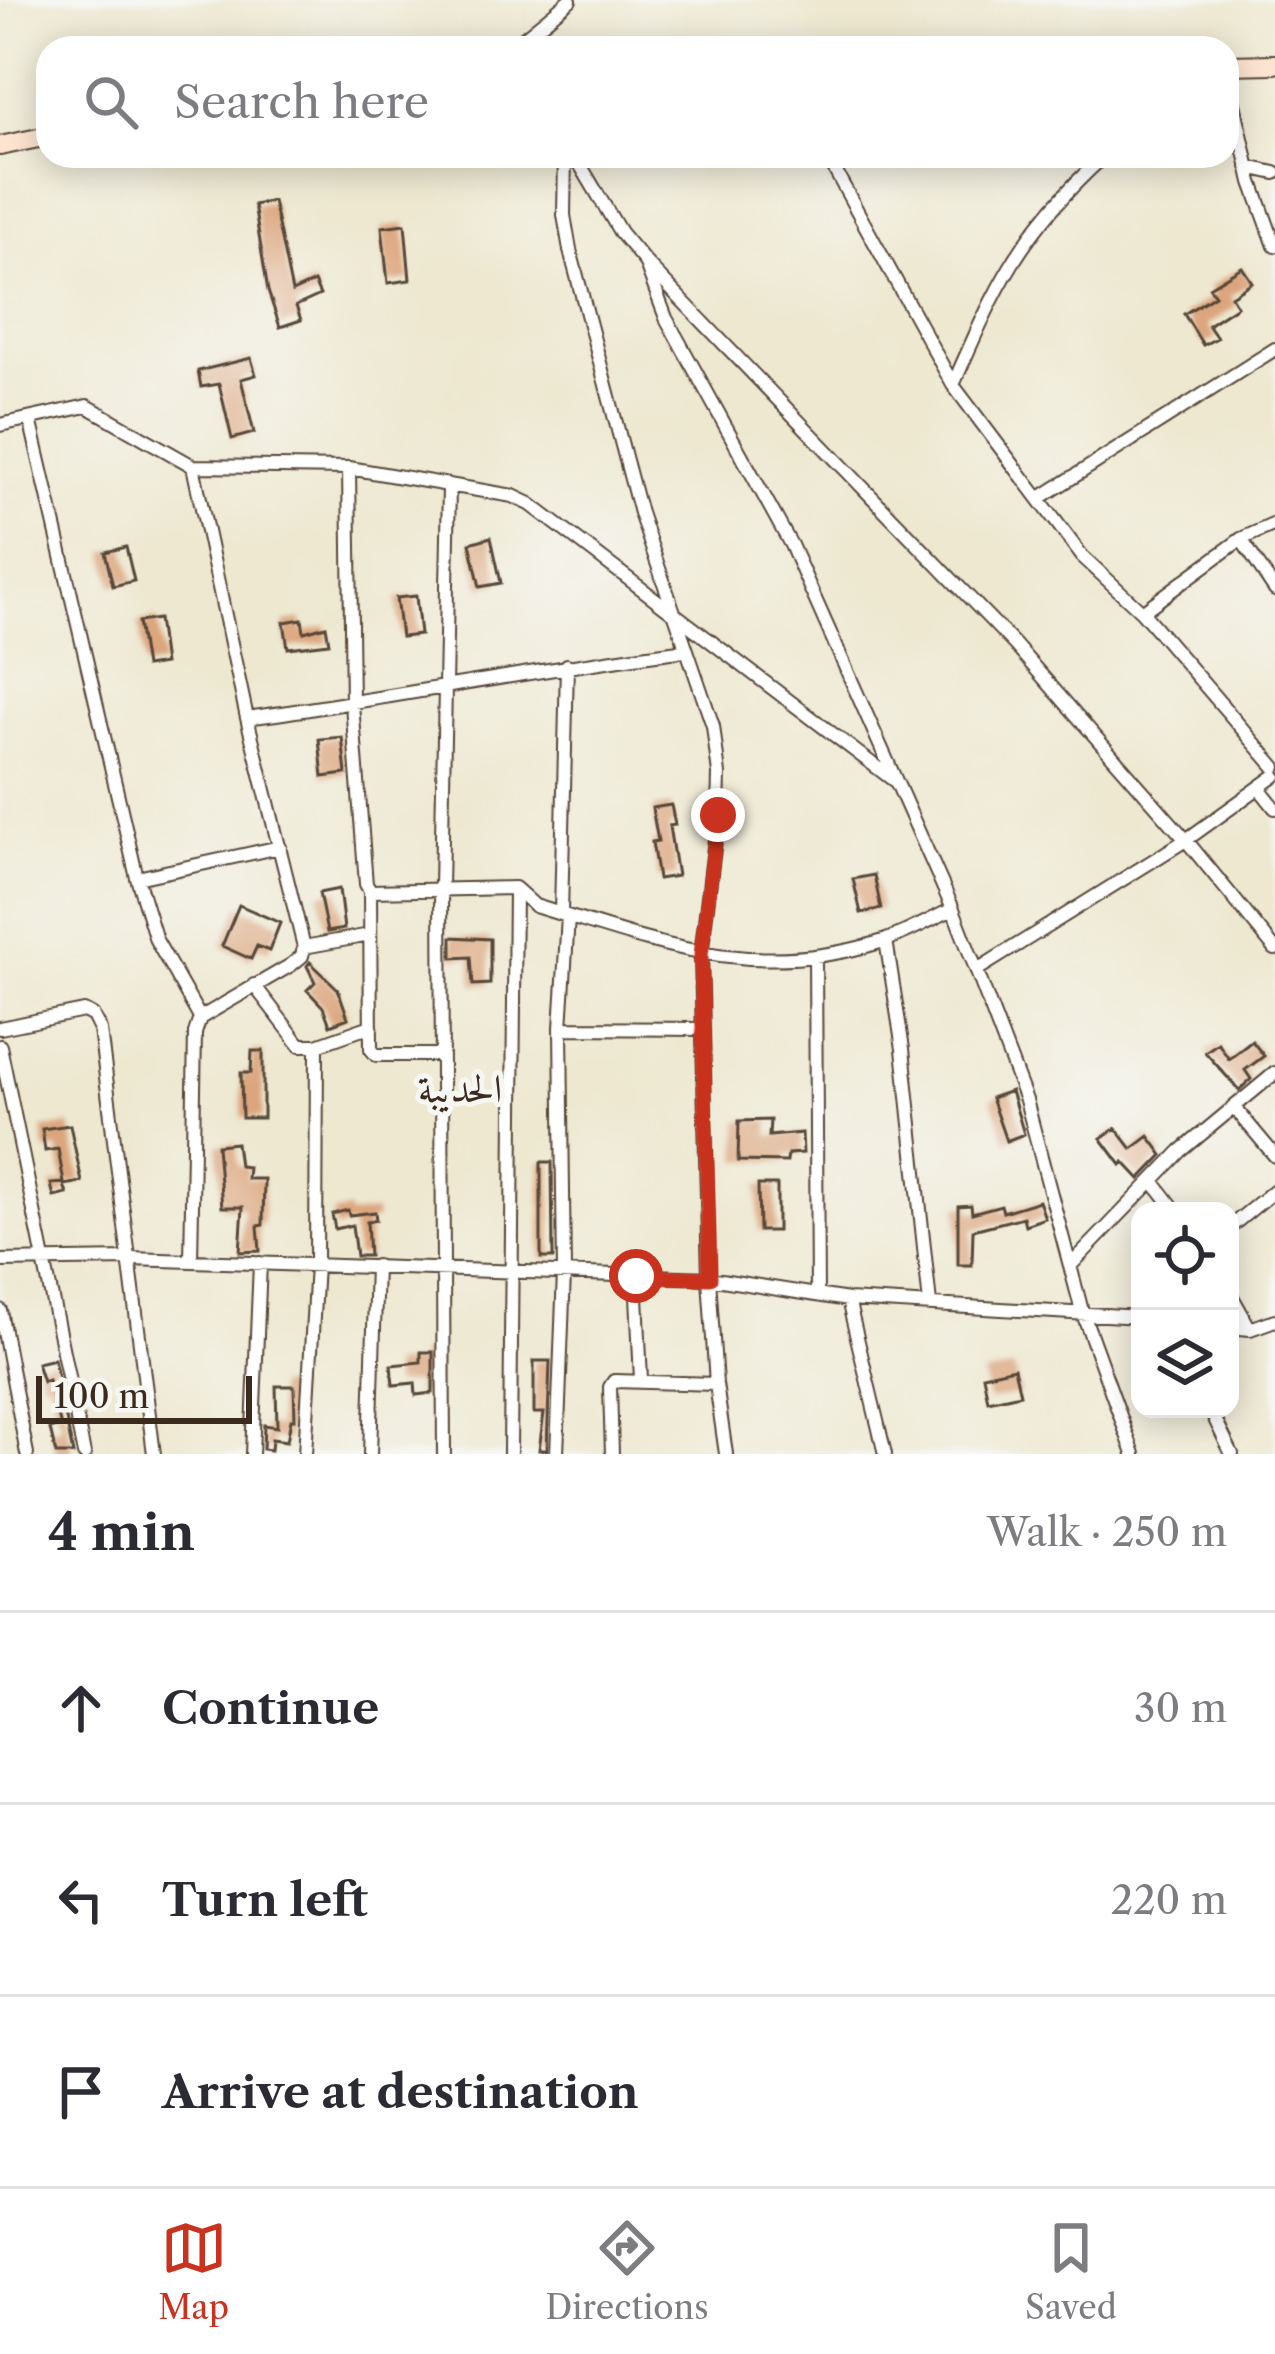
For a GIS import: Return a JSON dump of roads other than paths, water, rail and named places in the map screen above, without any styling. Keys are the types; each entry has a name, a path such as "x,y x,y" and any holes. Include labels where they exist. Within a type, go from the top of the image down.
{"main road":[{"path":"1239,68 1275,64"},
{"path":"0,146 36,138"}],"street":[{"path":"526,36 570,0"},
{"path":"1239,125 1275,246"},
{"path":"1248,167 1275,172"},
{"path":"565,168 564,215 570,250 640,514 713,726 718,815 701,955 710,1278 716,1384 726,1454"},
{"path":"582,168 620,232 645,262 1014,644 1275,949"},
{"path":"834,168 953,385 1082,556 1142,612 1275,767"},
{"path":"953,385 997,285 1023,242 1062,194 1091,168"},
{"path":"645,262 666,318 791,545 953,909 1026,1100 1082,1312 1135,1454"},
{"path":"1040,498 1275,350"},
{"path":"0,425 87,406 193,466 349,468 492,491 530,504 897,783"},
{"path":"30,419 137,878 156,940 200,1018"},
{"path":"191,1261 195,1033 200,1018 291,965 302,956 304,947 247,718 193,466"},
{"path":"349,468 352,704 370,891 371,1049 376,1055 441,1055"},
{"path":"444,1454 440,887 448,487"},
{"path":"1142,612 1240,539 1275,524"},
{"path":"1240,539 1275,590"},
{"path":"247,718 687,650"},
{"path":"557,1454 564,1273 561,1028 567,665"},
{"path":"977,970 1186,840 1275,776"},
{"path":"1259,788 1275,808"},
{"path":"137,878 280,847"},
{"path":"370,891 515,888 535,906 701,955 776,961 886,940 953,909"},
{"path":"510,1454 515,888"},
{"path":"304,947 370,935"},
{"path":"886,940 903,1049 930,1304"},
{"path":"815,956 817,1295"},
{"path":"254,985 300,1045 317,1045 371,1026"},
{"path":"0,1028 84,1011 93,1016 100,1030 154,1454"},
{"path":"561,1028 703,1029"},
{"path":"304,1454 316,1265 317,1045"},
{"path":"0,1046 84,1454"},
{"path":"1070,1266 1153,1181 1275,1073"},
{"path":"1234,1107 1275,1156"},
{"path":"1153,1181 1169,1202"},
{"path":"1239,1220 1275,1190"},
{"path":"0,1262 130,1259 710,1278 848,1300 1131,1316"},
{"path":"252,1454 260,1263"},
{"path":"370,1454 376,1266"},
{"path":"636,1276 641,1380"},
{"path":"848,1300 885,1454"},
{"path":"1239,1309 1250,1329"},
{"path":"0,1310 27,1454"},
{"path":"1239,1328 1275,1320"},
{"path":"611,1454 610,1387 620,1378 716,1384"},
{"path":"1214,1418 1232,1454"}],"district":[{"name":"الحديبة","path":"460,1088"}]}
